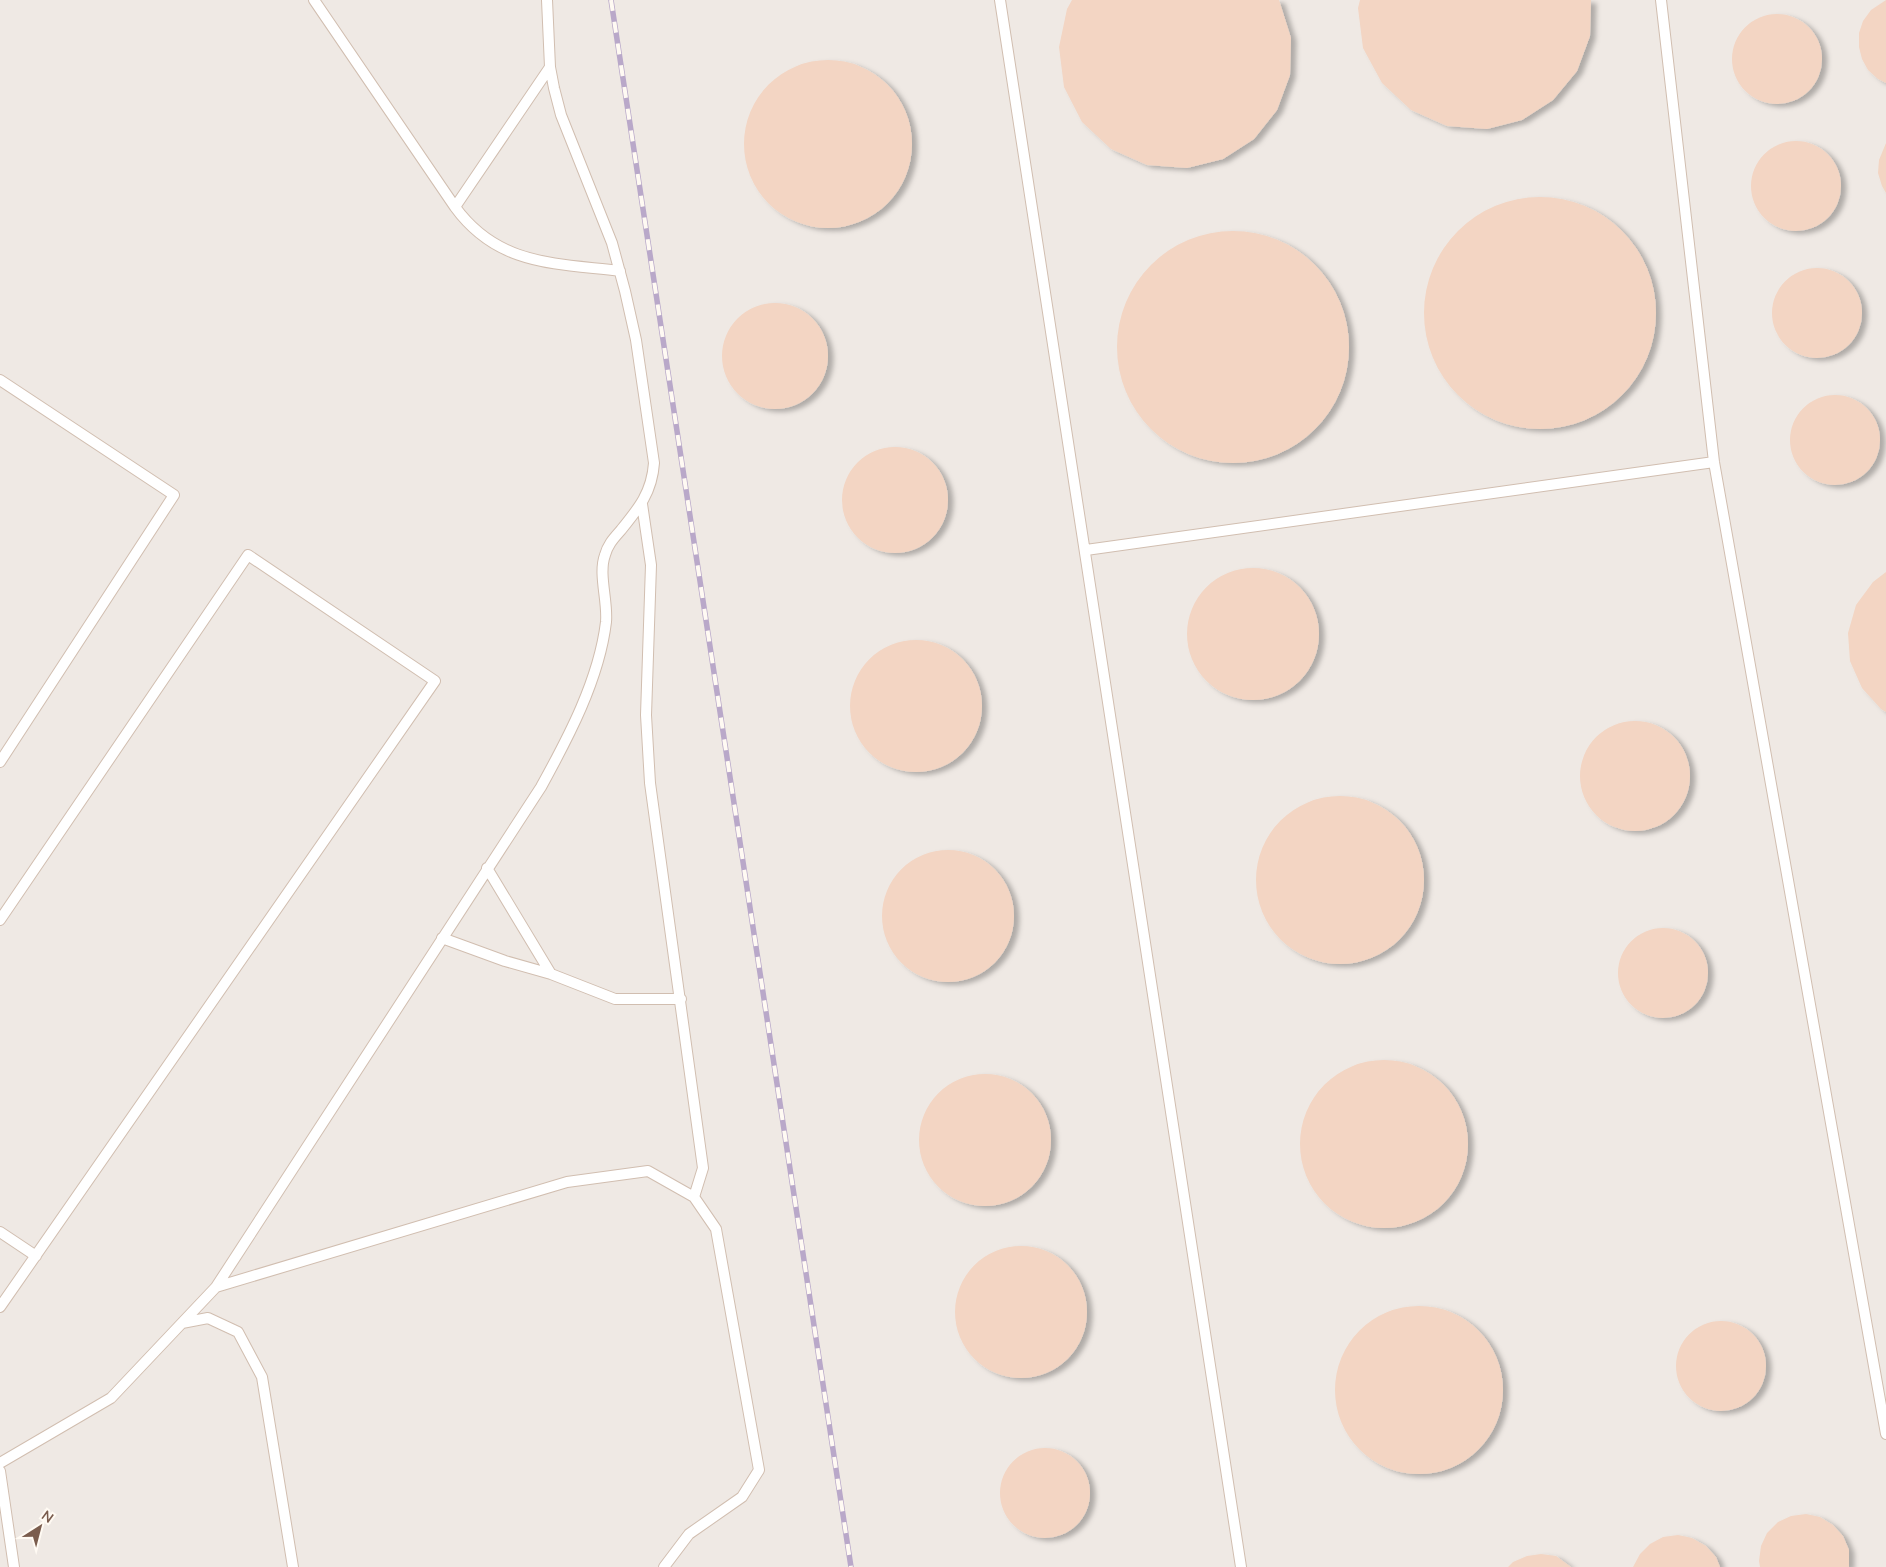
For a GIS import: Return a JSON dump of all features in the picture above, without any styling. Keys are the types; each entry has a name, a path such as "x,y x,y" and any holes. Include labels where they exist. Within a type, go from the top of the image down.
{"lane":[{"path":"314,0 465,221 482,236 505,250 530,260 620,271"},
{"path":"0,1463 111,1398 216,1287 540,788 567,740 586,696 600,654 606,624 607,610 602,562 608,546 642,504 652,481 654,463 636,340 620,271 612,242 561,115 550,67 547,0"},
{"path":"1000,0 1241,1567"},
{"path":"1661,0 1714,462 1886,1434"},
{"path":"455,207 550,67"},
{"path":"0,380 174,495 0,762"},
{"path":"1086,550 1714,462"},
{"path":"642,504 652,565 646,714 650,783 703,1168 694,1197"},
{"path":"0,920 248,555 435,681 0,1307"},
{"path":"487,868 551,974"},
{"path":"442,938 551,974 615,999 681,999"},
{"path":"216,1287 567,1182 648,1172 694,1197 716,1229 760,1470 742,1498 689,1534 664,1567"},
{"path":"0,1232 36,1256"},
{"path":"182,1323 208,1318 238,1332 262,1377 294,1567"},
{"path":"0,1471 14,1567"}],"shaded area":[{"path":"0,0 1886,0 1886,1567 0,1567"}],"building":[{"path":"1072,0 1279,0 1291,38 1290,75 1277,110 1254,139 1223,159 1187,168 1147,165 1111,149 1082,122 1064,87 1059,47 1067,9"},
{"path":"1360,0 1591,0 1590,36 1577,71 1553,100 1522,120 1487,129 1447,126 1411,110 1382,83 1363,48 1358,8"},
{"path":"1886,0 1886,83 1868,70 1862,59 1859,47 1859,33 1863,21 1871,10"},
{"path":"1777,14 1794,17 1809,27 1819,42 1822,59 1819,76 1809,91 1794,101 1777,104 1760,101 1745,91 1735,76 1732,59 1735,42 1745,27 1760,17"},
{"path":"820,60 836,60 868,70 893,91 906,112 912,144 906,176 898,191 881,209 860,222 836,228 820,228 796,222 781,214 758,191 750,176 744,152 744,136 750,112 758,97 781,74 796,66"},
{"path":"1796,141 1813,144 1828,154 1838,169 1841,186 1838,203 1828,218 1813,228 1796,231 1779,228 1764,218 1754,203 1751,186 1754,169 1764,154 1779,144"},
{"path":"1886,143 1886,193 1878,173 1879,160"},
{"path":"1540,197 1574,202 1584,206 1595,211 1622,231 1642,258 1647,269 1651,279 1656,313 1651,347 1647,357 1642,368 1622,395 1595,415 1584,420 1574,424 1540,429 1506,424 1496,420 1485,415 1458,395 1438,368 1433,357 1429,347 1424,313 1429,279 1433,269 1438,258 1458,231 1485,211 1496,206 1506,202"},
{"path":"1233,231 1256,233 1277,240 1288,245 1315,265 1335,292 1340,303 1347,324 1349,347 1347,370 1340,391 1335,402 1315,429 1288,449 1277,454 1256,461 1233,463 1210,461 1189,454 1178,449 1151,429 1131,402 1126,391 1119,370 1117,347 1119,324 1126,303 1131,292 1151,265 1178,245 1189,240 1210,233"},
{"path":"1817,268 1834,271 1849,281 1859,296 1862,313 1859,330 1849,345 1834,355 1817,358 1800,355 1785,345 1775,330 1772,313 1775,296 1785,281 1800,271"},
{"path":"775,303 795,307 813,318 824,336 828,356 824,376 813,394 795,405 775,409 755,405 737,394 726,376 722,356 726,336 737,318 755,307"},
{"path":"1835,395 1852,398 1867,408 1877,423 1880,440 1877,457 1867,472 1852,482 1835,485 1818,482 1803,472 1793,457 1790,440 1793,423 1803,408 1818,398"},
{"path":"895,447 915,451 933,462 944,480 948,500 944,520 933,538 915,549 895,553 875,549 857,538 846,520 842,500 846,480 857,462 875,451"},
{"path":"1253,568 1266,569 1278,573 1300,587 1314,609 1318,621 1318,647 1314,659 1300,681 1278,695 1266,699 1253,700 1240,699 1228,695 1206,681 1192,659 1188,647 1187,634 1188,621 1192,609 1206,587 1228,573 1240,569"},
{"path":"1886,572 1886,712 1862,688 1850,661 1848,633 1856,605 1873,582"},
{"path":"916,640 929,641 941,645 963,659 977,681 981,693 981,719 977,731 963,753 941,767 929,771 916,772 903,771 891,767 869,753 855,731 851,719 850,706 851,693 855,681 869,659 891,645 903,641"},
{"path":"1635,721 1656,725 1674,737 1686,755 1690,776 1686,797 1674,815 1656,827 1635,831 1614,827 1596,815 1584,797 1580,776 1584,755 1596,737 1614,725"},
{"path":"1332,796 1348,796 1380,806 1405,827 1418,848 1424,880 1418,912 1410,927 1393,945 1372,958 1348,964 1332,964 1308,958 1293,950 1270,927 1262,912 1256,888 1256,872 1262,848 1270,833 1293,810 1308,802"},
{"path":"948,850 961,851 973,855 995,869 1009,891 1013,903 1013,929 1009,941 995,963 973,977 961,981 948,982 935,981 923,977 901,963 887,941 883,929 882,916 883,903 887,891 901,869 923,855 935,851"},
{"path":"1663,928 1680,931 1695,941 1705,956 1708,973 1705,990 1695,1005 1680,1015 1663,1018 1646,1015 1631,1005 1621,990 1618,973 1621,956 1631,941 1646,931"},
{"path":"1376,1060 1392,1060 1424,1070 1449,1091 1462,1112 1468,1144 1462,1176 1454,1191 1437,1209 1416,1222 1392,1228 1376,1228 1352,1222 1337,1214 1314,1191 1306,1176 1300,1152 1300,1136 1306,1112 1314,1097 1337,1074 1352,1066"},
{"path":"985,1074 998,1075 1010,1079 1032,1093 1046,1115 1050,1127 1050,1153 1046,1165 1032,1187 1010,1201 998,1205 985,1206 972,1205 960,1201 938,1187 924,1165 920,1153 919,1140 920,1127 924,1115 938,1093 960,1079 972,1075"},
{"path":"1021,1246 1034,1247 1046,1251 1068,1265 1082,1287 1086,1299 1086,1325 1082,1337 1068,1359 1046,1373 1034,1377 1021,1378 1008,1377 996,1373 974,1359 960,1337 956,1325 955,1312 956,1299 960,1287 974,1265 996,1251 1008,1247"},
{"path":"1411,1306 1427,1306 1459,1316 1484,1337 1497,1358 1503,1390 1497,1422 1489,1437 1472,1455 1451,1468 1427,1474 1411,1474 1387,1468 1372,1460 1349,1437 1341,1422 1335,1398 1335,1382 1341,1358 1349,1343 1372,1320 1387,1312"},
{"path":"1721,1321 1738,1324 1753,1334 1763,1349 1766,1366 1763,1383 1753,1398 1738,1408 1721,1411 1704,1408 1689,1398 1679,1383 1676,1366 1679,1349 1689,1334 1704,1324"},
{"path":"1045,1448 1062,1451 1077,1461 1087,1476 1090,1493 1087,1510 1077,1525 1062,1535 1045,1538 1028,1535 1013,1525 1003,1510 1000,1493 1003,1476 1013,1461 1028,1451"},
{"path":"1806,1514 1820,1517 1833,1525 1843,1536 1849,1550 1849,1567 1760,1567 1761,1546 1767,1533 1778,1522 1791,1516"},
{"path":"1678,1535 1692,1538 1706,1546 1716,1557 1720,1567 1633,1567 1640,1554 1650,1544 1663,1537"},
{"path":"1541,1554 1556,1556 1571,1567 1508,1567 1513,1562 1527,1556"}],"railway":[{"path":"611,0 851,1567"}]}
